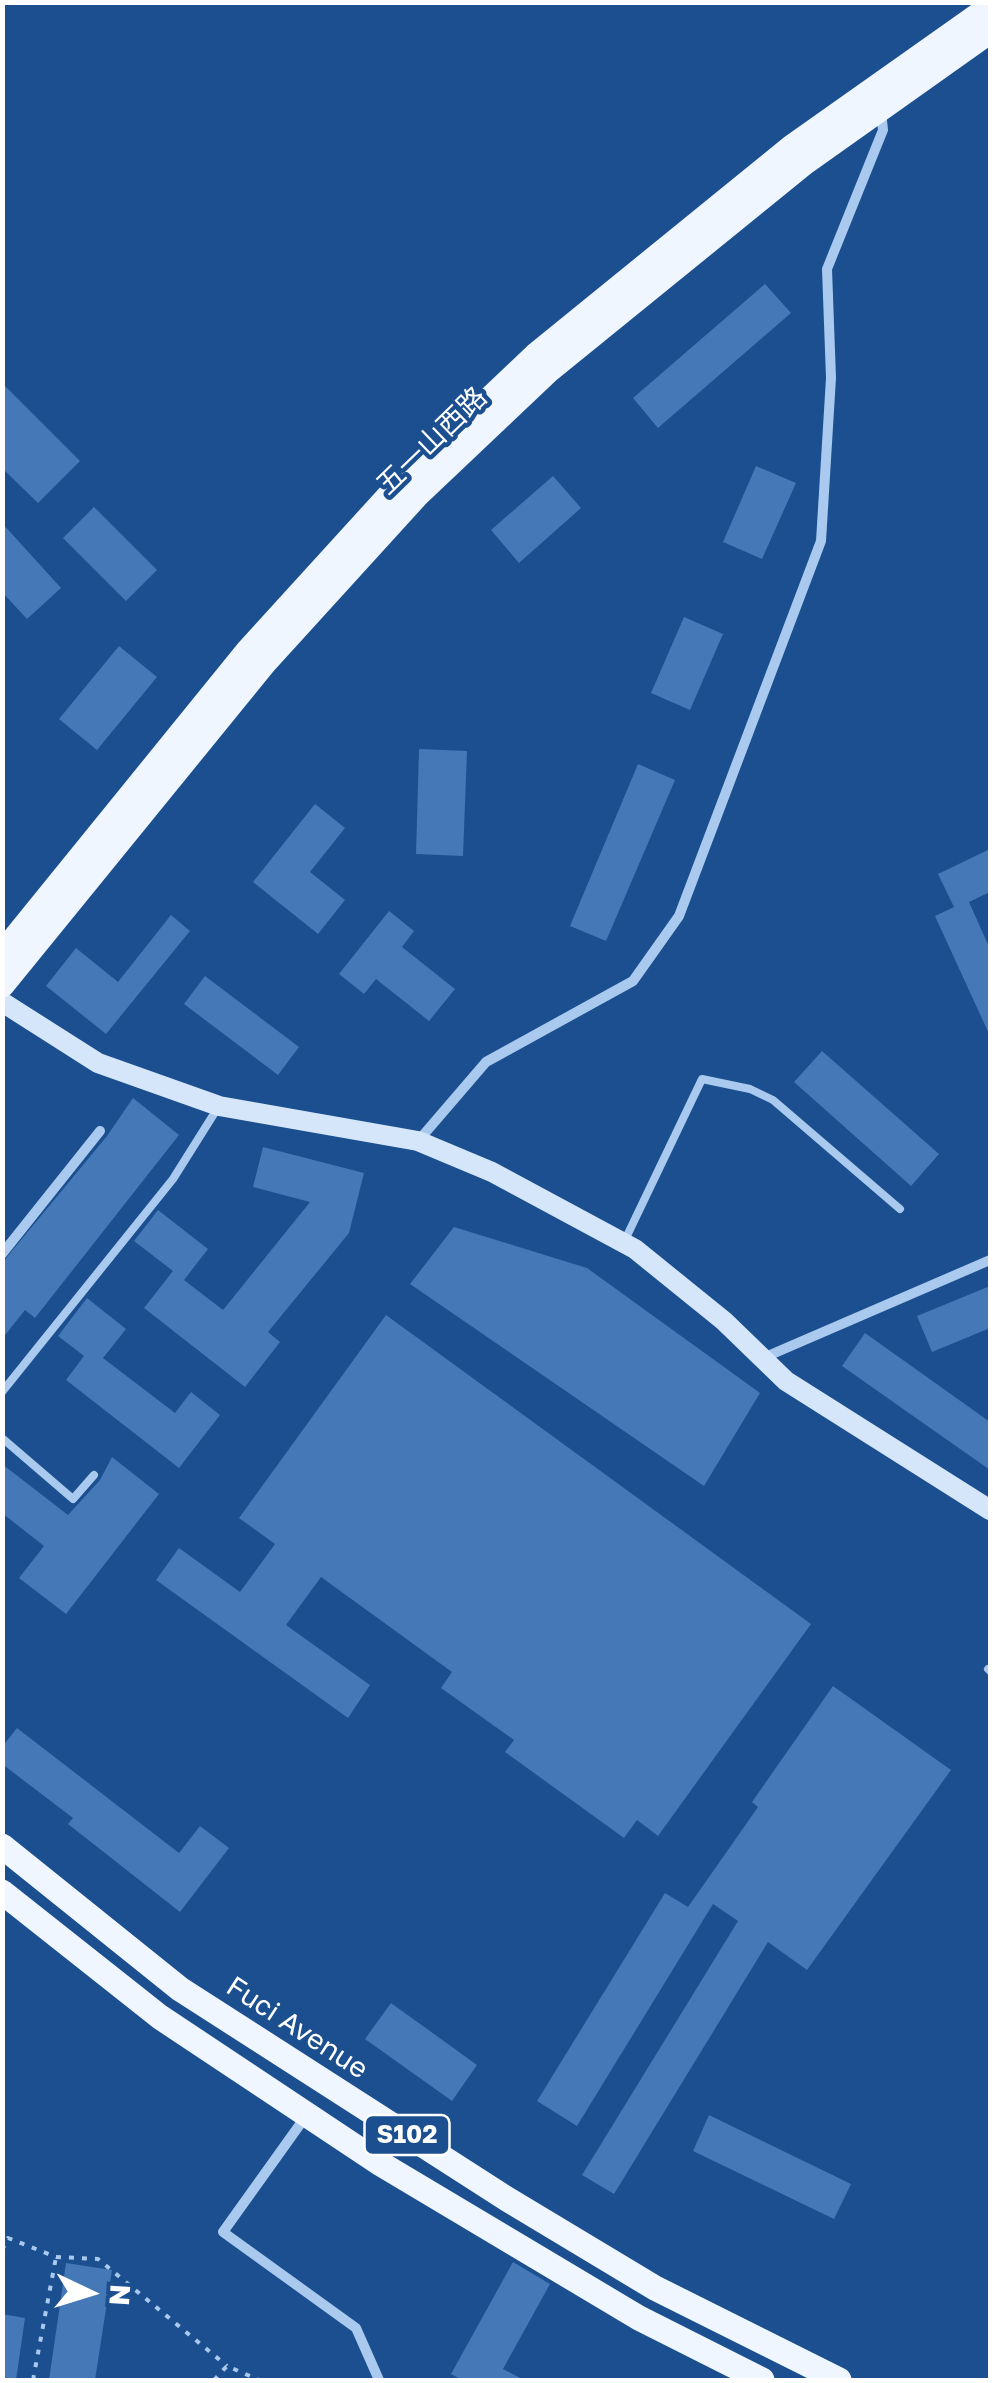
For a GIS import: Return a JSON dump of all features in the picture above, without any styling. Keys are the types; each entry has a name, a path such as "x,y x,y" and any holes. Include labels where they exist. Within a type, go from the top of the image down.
{"main road":[{"name":"五一山西路","path":"2,985 264,663 416,496 549,370 990,6"},
{"name":"五一山西路","path":"2,954 248,651 402,483 536,355 792,146 990,31"},
{"name":"Fuci Avenue","path":"2,1846 180,1989 507,2199 655,2288 839,2380"},
{"name":"S102","path":"2,1892 160,2017 307,2114 639,2318 762,2380"}],"street":[{"path":"418,1141 486,1062 633,981 680,916 822,541 831,378 828,268 883,130 875,98"},
{"path":"2,1002 98,1063 218,1106 418,1141 492,1172 624,1242 786,1381 990,1510"},
{"path":"2,1254 100,1131"},
{"path":"762,1358 990,1260"},
{"path":"307,2114 222,2232 356,2328 378,2380"}],"lane":[{"path":"624,1242 702,1079 750,1088 773,1100 900,1209"},
{"path":"2,1392 173,1178 218,1106"},
{"path":"2,1438 73,1500 94,1476"}],"path":[{"path":"2,2250 8,2238 56,2257 98,2258 228,2366 259,2380"},
{"path":"33,2380 56,2257"},
{"path":"214,2380 228,2366"}],"building":[{"path":"765,284 791,313 658,428 633,398"},
{"path":"2,383 80,461 38,503 2,468"},
{"path":"756,466 796,483 762,559 723,542"},
{"path":"553,476 581,508 519,563 491,530"},
{"path":"94,507 157,570 126,601 63,538"},
{"path":"2,523 61,588 27,619 2,592"},
{"path":"684,617 723,634 690,710 651,693"},
{"path":"119,646 157,677 97,750 59,719"},
{"path":"419,749 467,751 463,856 416,854"},
{"path":"638,764 675,780 606,941 570,926"},
{"path":"315,804 345,828 310,872 345,900 318,934 253,882"},
{"path":"990,849 990,892 969,902 990,949 990,1036 935,916 954,907 938,874"},
{"path":"389,911 414,931 402,947 455,989 429,1021 376,979 364,994 339,974"},
{"path":"171,915 190,931 106,1034 46,986 76,948 118,982"},
{"path":"205,976 299,1047 278,1075 184,1004"},
{"path":"822,1051 939,1154 911,1186 794,1082"},
{"path":"133,1098 179,1135 35,1318 25,1310 2,1339 2,1263 107,1136"},
{"path":"263,1147 364,1173 349,1233 268,1332 280,1342 245,1387 144,1308 173,1271 134,1241 158,1210 208,1249 184,1280 223,1310 310,1202 253,1187"},
{"path":"454,1227 587,1268 760,1393 704,1486 410,1284"},
{"path":"990,1286 990,1328 932,1352 917,1316"},
{"path":"87,1298 126,1329 103,1358 175,1413 191,1392 220,1415 179,1468 66,1380 84,1356 58,1336"},
{"path":"386,1315 811,1624 658,1836 637,1820 624,1838 505,1752 514,1740 441,1688 452,1672 321,1577 286,1625 370,1685 348,1718 156,1580 179,1548 240,1592 275,1544 239,1518"},
{"path":"865,1333 990,1422 990,1470 842,1366"},
{"path":"112,1457 159,1494 66,1614 19,1578 44,1546 2,1513 2,1464 68,1515 100,1480"},
{"path":"833,1686 951,1770 807,1970 768,1942 614,2194 582,2175 738,1921 713,1904 577,2126 537,2101 665,1893 688,1907 758,1807 752,1802"},
{"path":"17,1728 179,1853 200,1826 229,1848 180,1912 68,1824 73,1818 2,1764 2,1747"},
{"path":"391,2003 477,2065 452,2101 365,2039"},
{"path":"709,2115 851,2184 834,2219 693,2151"},
{"path":"513,2262 550,2284 503,2369 524,2380 462,2380 451,2374"},
{"path":"66,2263 112,2270 95,2380 49,2380"},
{"path":"2,2314 25,2318 16,2380 2,2380"}]}
